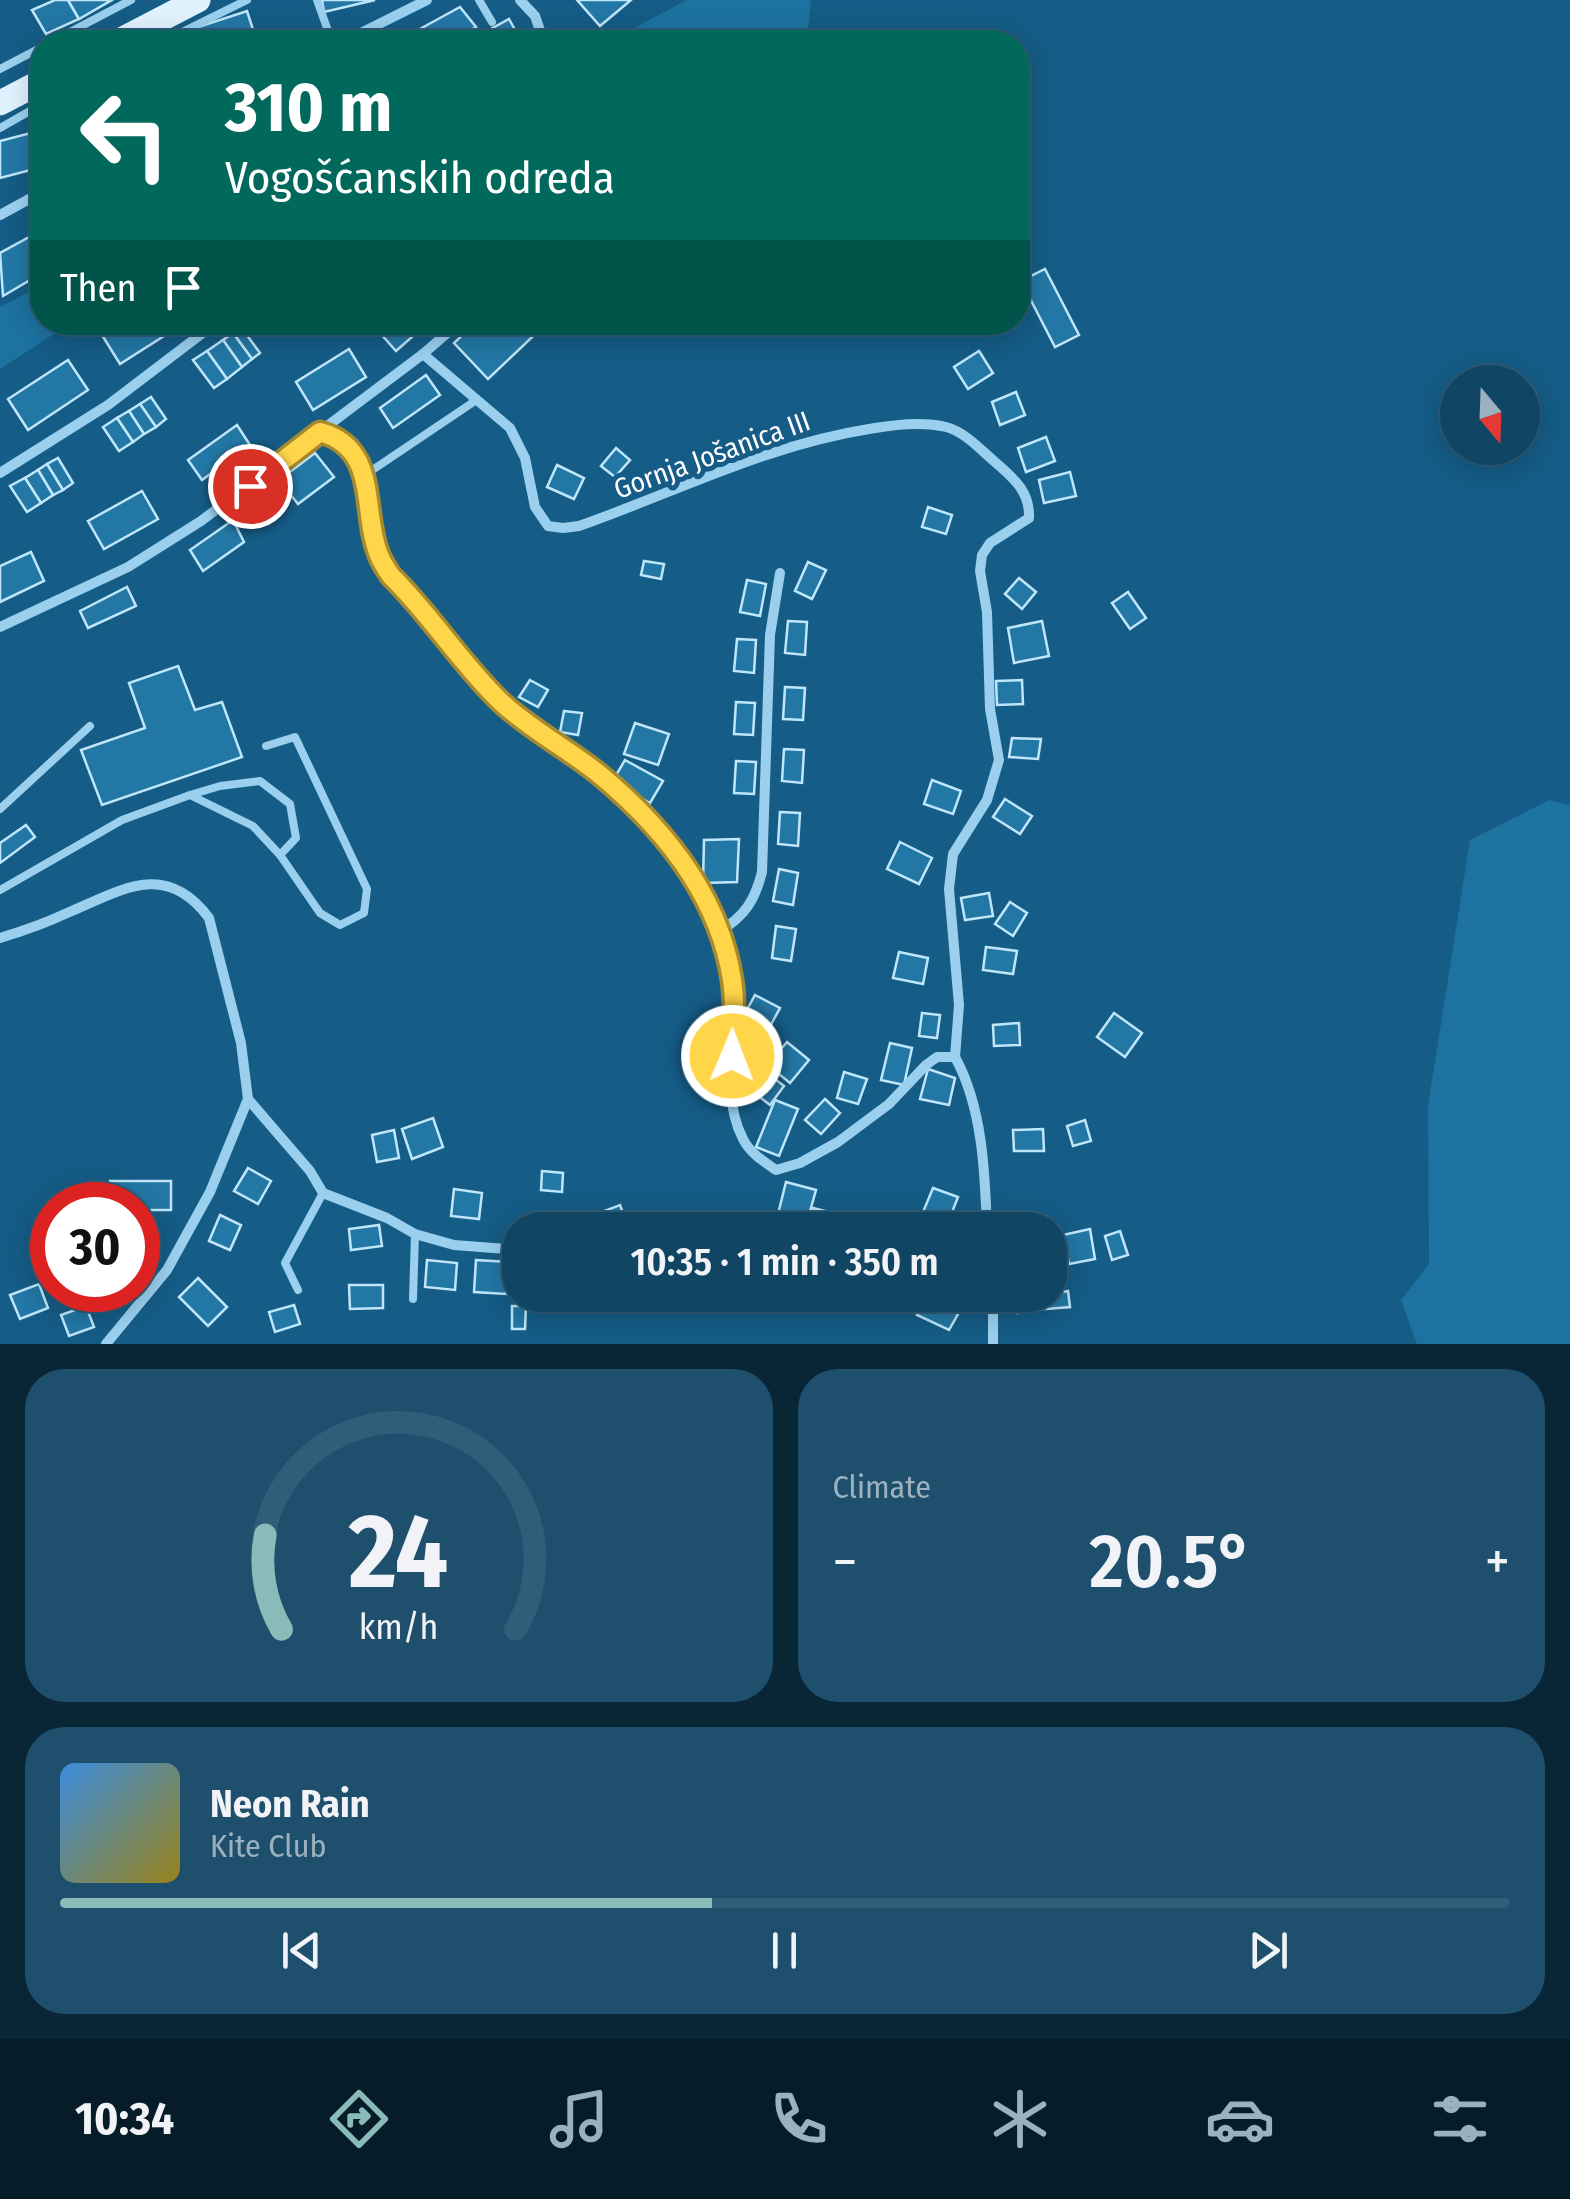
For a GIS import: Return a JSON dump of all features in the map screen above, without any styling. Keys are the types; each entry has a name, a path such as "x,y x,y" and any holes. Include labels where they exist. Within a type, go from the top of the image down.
{"main road":[{"path":"140,30 198,0"},
{"path":"0,103 30,87"}],"street":[{"path":"368,30 427,0"},
{"path":"520,0 535,16 540,30"},
{"path":"1,213 30,198"},
{"path":"0,474 108,405 200,335"},
{"path":"0,627 128,567 213,512 445,335"},
{"name":"Gornja Jošanica III","path":"423,354 510,428 525,458 535,507 548,526 563,528 594,520 716,471 805,442 897,425 944,426 963,434 1018,482 1026,495 1028,518 990,543 982,555 980,571 987,612 990,709 999,760 988,800 953,854 948,889 959,1005 955,1057 975,1113 987,1212"},
{"path":"320,432 339,437 365,475 378,554 391,576 499,700 539,734 598,774 668,840 697,884 720,932 733,985 732,1090 736,1120 744,1141 757,1156 776,1170 800,1162 838,1142 889,1104 926,1064 937,1057 955,1057"},
{"path":"720,932 746,912 762,872 770,635 780,573"},
{"path":"0,938 132,886 156,883 189,898 209,918 241,1043 248,1099 210,1192 167,1270 106,1344"},
{"path":"248,1099 310,1171 323,1194 387,1218 415,1234 454,1245 502,1249"},
{"path":"993,1312 993,1344"}],"lane":[{"path":"74,30 132,0"},
{"path":"186,30 247,0"},
{"path":"317,0 328,30"},
{"path":"479,0 492,22"},
{"path":"0,69 30,53"},
{"path":"0,128 30,111"},
{"path":"365,475 475,400"},
{"path":"0,809 90,726"},
{"path":"190,795 253,826 280,855 320,914 340,925 364,913 368,890 295,737 266,746"},
{"path":"0,890 122,820 220,786 260,781 290,804 296,838 280,855"},
{"path":"298,1290 285,1263 323,1194"},
{"path":"413,1298 415,1234"}],"shaded area":[{"path":"687,0 811,0 808,30 630,30"},
{"path":"30,291 30,335 52,335 0,369 0,307"},
{"path":"1549,800 1570,805 1570,1344 1417,1344 1401,1300 1429,1264 1428,1106 1470,840"}],"building":[{"path":"55,0 68,0 79,19 55,30 44,30 32,10"},
{"path":"68,0 112,0 79,19"},
{"path":"322,0 375,0 324,12"},
{"path":"577,0 631,0 600,26"},
{"path":"460,7 476,27 471,30 420,29"},
{"path":"247,11 253,30 192,30"},
{"path":"509,19 515,30 489,30"},
{"path":"30,133 30,170 0,178 0,141"},
{"path":"30,237 30,280 3,296 0,253"},
{"path":"1045,269 1079,335 1055,347 1030,298 1030,276"},
{"path":"102,335 165,335 120,364"},
{"path":"234,335 247,335 260,353 252,359"},
{"path":"234,335 252,359 242,367 223,340"},
{"path":"382,335 414,335 396,351"},
{"path":"462,335 534,335 488,379 454,343"},
{"path":"223,340 242,367 227,379 207,351"},
{"path":"349,349 366,377 313,410 296,382"},
{"path":"207,351 227,379 214,388 193,360"},
{"path":"979,351 993,373 968,389 954,367"},
{"path":"68,360 88,390 28,430 8,399"},
{"path":"426,375 440,395 393,428 380,408"},
{"path":"1016,392 1025,415 1000,425 992,402"},
{"path":"151,397 166,419 156,427 140,404"},
{"path":"140,404 156,427 144,434 129,411"},
{"path":"129,411 144,434 133,442 117,418"},
{"path":"117,418 133,442 119,451 103,427"},
{"path":"237,425 250,445 202,480 188,460"},
{"path":"1046,437 1055,461 1026,472 1018,448"},
{"path":"616,448 630,460 615,477 601,466"},
{"path":"315,453 334,477 298,504 279,480"},
{"path":"58,458 73,483 63,490 47,464"},
{"path":"47,464 63,490 53,495 38,470"},
{"path":"557,465 584,478 574,499 547,487"},
{"path":"38,470 53,495 41,503 25,478"},
{"path":"1070,472 1076,496 1044,503 1039,480"},
{"path":"25,478 41,503 27,512 10,486"},
{"path":"142,491 158,519 104,549 88,521"},
{"path":"928,507 952,515 946,534 922,527"},
{"path":"233,520 244,542 203,571 190,550"},
{"path":"31,552 44,581 0,602 0,566"},
{"path":"644,561 664,564 661,579 641,575"},
{"path":"808,562 826,570 812,599 795,591"},
{"path":"1019,578 1036,592 1022,609 1005,594"},
{"path":"747,580 766,584 760,616 740,612"},
{"path":"127,587 136,606 88,628 80,611"},
{"path":"1128,592 1146,618 1130,629 1112,603"},
{"path":"788,621 807,622 805,655 785,653"},
{"path":"1042,621 1049,656 1014,663 1008,628"},
{"path":"737,639 756,640 754,673 734,671"},
{"path":"178,666 195,710 222,702 242,757 102,805 81,750 145,728 129,683"},
{"path":"530,680 548,690 538,707 519,697"},
{"path":"1022,680 1023,704 997,705 996,681"},
{"path":"785,687 805,688 803,720 783,719"},
{"path":"736,702 755,703 753,735 734,734"},
{"path":"564,711 582,713 578,735 560,732"},
{"path":"635,723 669,734 658,765 624,754"},
{"path":"1012,738 1041,739 1038,759 1009,757"},
{"path":"784,749 804,750 802,783 782,781"},
{"path":"625,760 663,781 650,803 612,782"},
{"path":"736,761 756,762 754,794 734,793"},
{"path":"932,780 961,791 953,814 924,804"},
{"path":"1005,799 1032,816 1020,834 993,817"},
{"path":"780,812 800,813 798,846 778,844"},
{"path":"26,825 35,837 0,863 0,843"},
{"path":"739,839 737,882 703,883 704,840"},
{"path":"900,842 932,858 919,884 887,869"},
{"path":"779,869 798,873 793,905 773,901"},
{"path":"989,893 993,916 965,920 961,898"},
{"path":"1010,902 1027,913 1013,936 995,924"},
{"path":"776,926 796,929 791,961 772,958"},
{"path":"986,947 1017,951 1013,974 983,970"},
{"path":"899,952 928,958 923,984 893,978"},
{"path":"755,995 780,1008 768,1030 743,1017"},
{"path":"922,1013 940,1015 937,1038 919,1036"},
{"path":"1114,1013 1142,1033 1125,1057 1097,1037"},
{"path":"1019,1023 1020,1045 994,1046 993,1025"},
{"path":"787,1042 809,1060 790,1083 768,1065"},
{"path":"890,1043 912,1048 904,1085 881,1080"},
{"path":"928,1069 955,1078 949,1105 920,1099"},
{"path":"844,1072 867,1079 858,1104 837,1098"},
{"path":"767,1073 784,1086 770,1105 753,1092"},
{"path":"825,1099 840,1113 821,1134 805,1120"},
{"path":"775,1100 798,1109 779,1156 756,1147"},
{"path":"433,1118 443,1147 412,1159 402,1129"},
{"path":"1085,1120 1091,1141 1073,1146 1067,1126"},
{"path":"1043,1129 1044,1151 1014,1151 1013,1130"},
{"path":"394,1130 399,1158 377,1162 372,1135"},
{"path":"248,1168 271,1181 258,1204 234,1191"},
{"path":"542,1171 563,1173 562,1192 541,1190"},
{"path":"171,1181 171,1210 160,1210 160,1182 110,1182"},
{"path":"786,1182 816,1190 810,1212 778,1212"},
{"path":"933,1188 958,1197 952,1212 923,1212"},
{"path":"454,1189 482,1193 479,1219 451,1216"},
{"path":"620,1205 623,1212 602,1212"},
{"path":"220,1215 241,1225 230,1250 209,1241"},
{"path":"379,1225 382,1246 351,1250 349,1229"},
{"path":"1090,1229 1095,1259 1069,1264 1067,1234"},
{"path":"1120,1231 1128,1255 1112,1260 1105,1236"},
{"path":"427,1260 457,1263 455,1290 425,1287"},
{"path":"476,1260 502,1262 502,1294 474,1292"},
{"path":"198,1278 227,1307 208,1326 179,1297"},
{"path":"349,1285 383,1285 383,1308 350,1309"},
{"path":"30,1287 30,1312 38,1312 20,1319 10,1295"},
{"path":"294,1305 300,1324 275,1332 269,1312"},
{"path":"88,1312 94,1327 69,1336 61,1315"},
{"path":"512,1312 526,1312 525,1329 512,1329"},
{"path":"919,1312 959,1312 949,1330 917,1315"}],"route":[{"path":"250,486 320,432 339,437 349,448 365,475 378,554 391,576 499,700 539,734 598,774 668,840 697,884 725,945 733,985 732,1056"}]}
